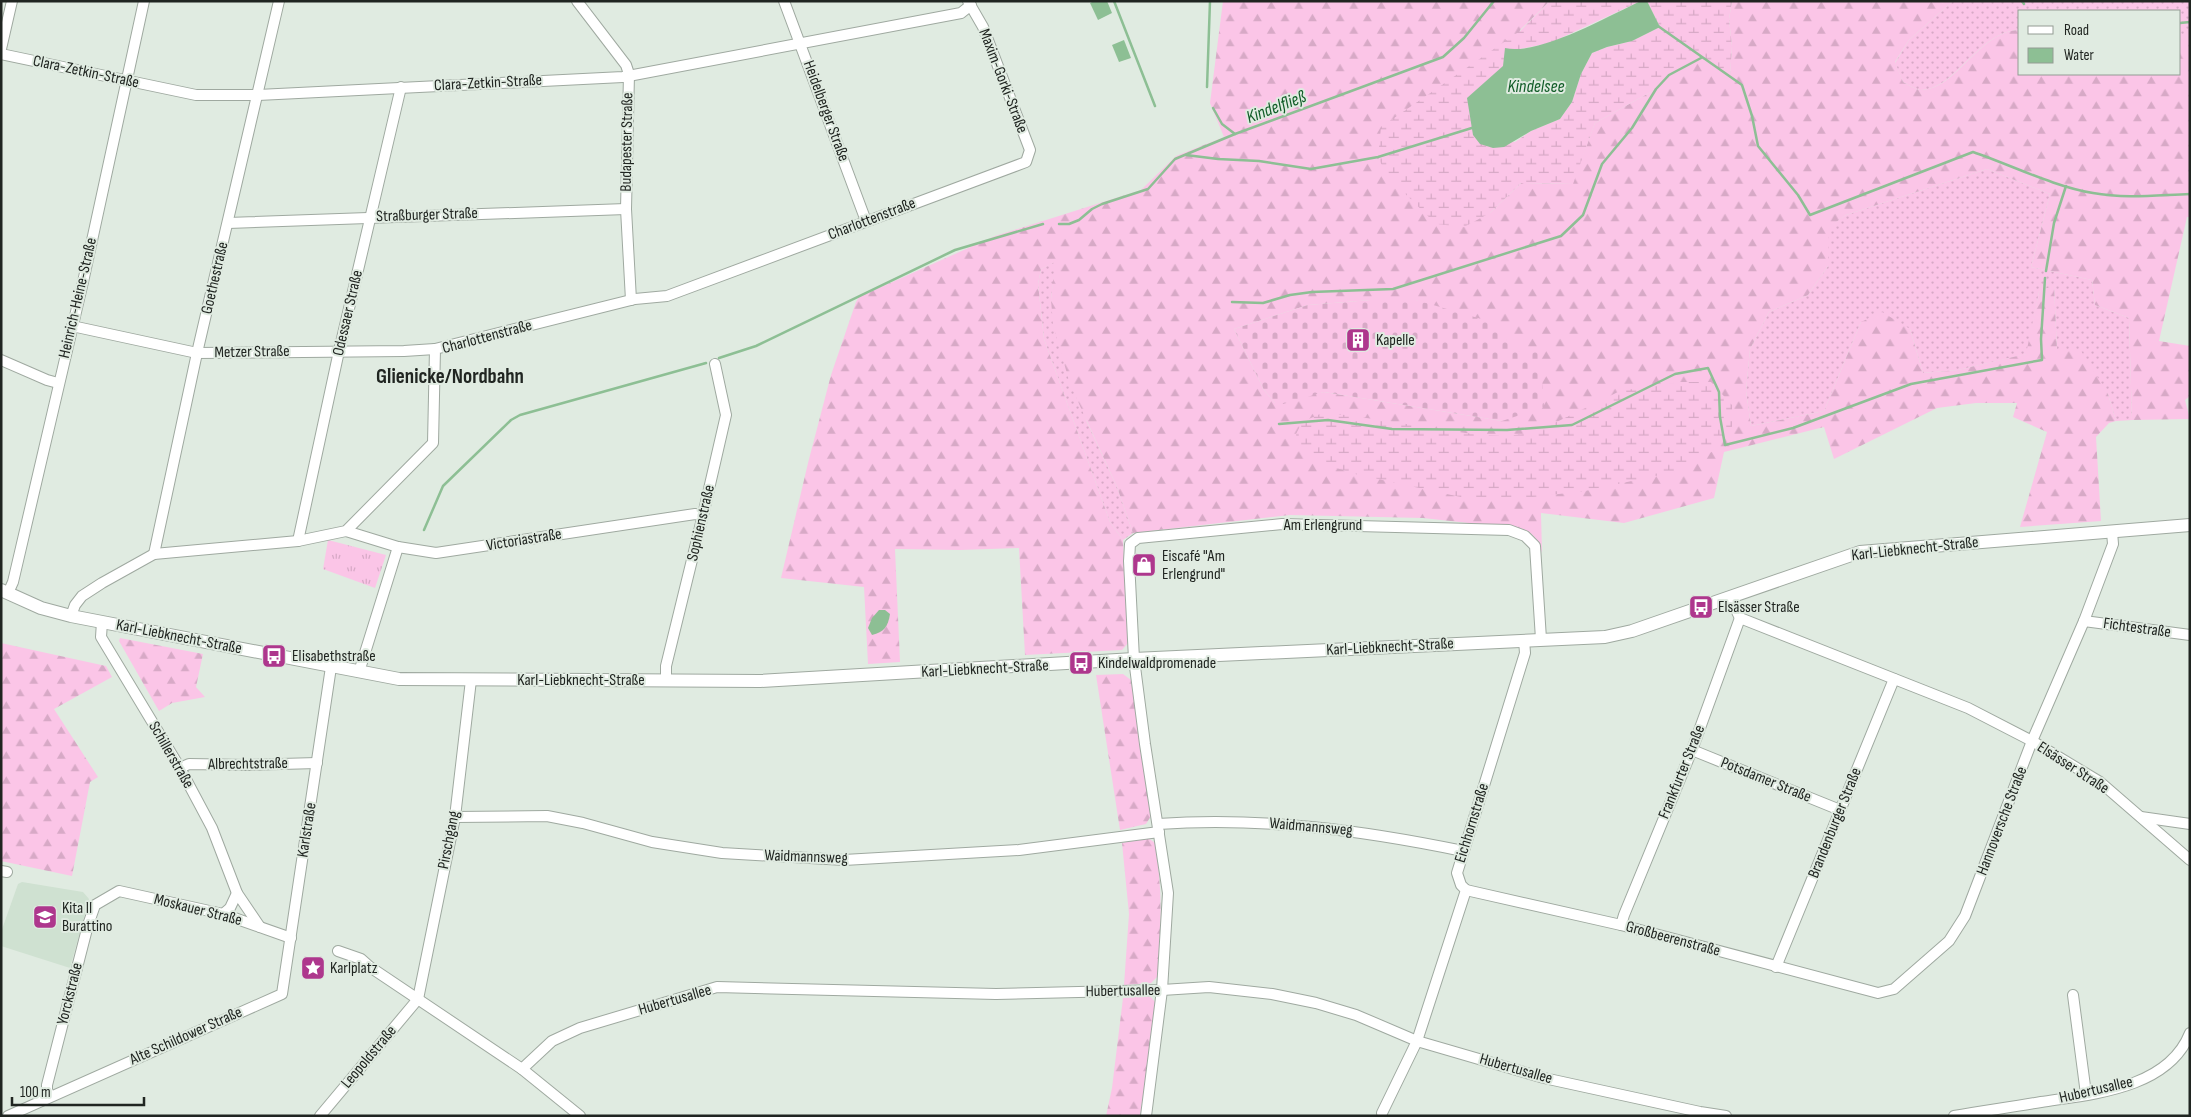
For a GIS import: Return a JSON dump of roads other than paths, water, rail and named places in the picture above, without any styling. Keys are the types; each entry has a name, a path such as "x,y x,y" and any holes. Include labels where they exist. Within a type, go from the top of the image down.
{"street":[{"path":"1,49 12,1"},
{"name":"Heinrich-Heine-Straße","path":"5,591 13,582 144,1"},
{"name":"Goethestraße","path":"154,554 279,1"},
{"name":"Budapester Straße","path":"577,1 626,65 629,74 626,209 631,300"},
{"name":"Heidelberger Straße","path":"784,1 866,221"},
{"name":"Clara-Zetkin-Straße","path":"1,54 196,95 258,95 623,77 629,74 961,12 970,3"},
{"name":"Maxim-Gorki-Straße","path":"970,3 982,27 1030,150 1026,162"},
{"name":"Odessaer Straße","path":"298,540 339,351 401,87"},
{"name":"Charlottenstraße","path":"346,532 433,443 435,349 631,300 667,296 1026,162"},
{"name":"Straßburger Straße","path":"228,223 626,209"},
{"name":"Metzer Straße","path":"72,326 198,353 435,349"},
{"path":"1,360 58,383"},
{"name":"Sophienstraße","path":"666,681 666,666 726,415 715,364"},
{"name":"Victoriastraße","path":"346,532 398,547 436,553 695,514 703,515"},
{"name":"Am Erlengrund","path":"1134,659 1130,544 1138,538 1282,524 1509,530 1525,536 1534,546 1541,639"},
{"name":"Karl-Liebknecht-Straße","path":"5,591 41,608 71,616 400,679 760,681 1134,659 1618,635 1860,552 2190,525"},
{"path":"71,616 75,605 82,596 102,582 154,554 298,540 346,532"},
{"name":"Hannoversche Straße","path":"1878,993 1894,989 1949,942 1957,932 1965,916 2032,741 2084,621 2113,544 2112,532"},
{"path":"359,672 398,547"},
{"path":"1730,597 1740,618"},
{"name":"Elsässer Straße","path":"1740,618 1968,708 2032,741 2100,782 2190,860"},
{"name":"Frankfurter Straße","path":"1621,925 1692,750 1740,618"},
{"name":"Fichtestraße","path":"2084,621 2190,635"},
{"name":"Schillerstraße","path":"102,622 101,636 180,768 212,828 237,893 260,927"},
{"name":"Eichhornstraße","path":"1466,890 1461,885 1457,873 1525,653 1524,640"},
{"path":"1134,659 1168,893 1162,990 1146,1116"},
{"name":"Karlstraße","path":"282,994 331,667"},
{"name":"Brandenburger Straße","path":"1776,966 1894,678"},
{"name":"Pirschgang","path":"418,999 455,817 471,680"},
{"name":"Potsdamer Straße","path":"1692,750 1840,810"},
{"name":"Albrechtstraße","path":"180,768 189,764 317,763"},
{"name":"Waidmannsweg","path":"455,817 547,816 583,823 652,842 722,853 844,860 1019,850 1205,821 1291,824 1386,835 1463,850"},
{"path":"2140,817 2190,824"},
{"path":"1382,1113 1417,1041 1466,890"},
{"name":"Großbeerenstraße","path":"1466,890 1621,925 1878,993"},
{"name":"Moskauer Straße","path":"106,897 119,891 223,914 290,938"},
{"path":"223,914 230,908 237,893"},
{"name":"Yorckstraße","path":"50,1096 47,1084 88,925 95,905 106,897"},
{"path":"338,951 361,959 370,967 522,1069 580,1116"},
{"name":"Hubertusallee","path":"522,1069 552,1041 580,1028 717,987 996,994 1209,987 1272,994 1316,1003 1356,1015 1417,1041 1544,1078 1726,1116"},
{"name":"Alte Schildower Straße","path":"8,1116 282,994"},
{"path":"2073,995 2086,1094"},
{"name":"Leopoldstraße","path":"320,1116 418,999"},
{"name":"Hubertusallee","path":"1954,1116 2123,1086 2153,1073 2179,1052 2190,1033"}],"water":[{"path":"1094,1 1107,1 1112,13 1098,20 1090,3"},
{"name":"Kindelsee","path":"1641,1 1647,1 1660,27 1632,41 1592,53 1581,74 1572,102 1560,119 1531,131 1504,147 1493,148 1480,144 1473,135 1467,98 1503,66 1505,48 1519,49 1554,41"},
{"path":"1124,40 1131,58 1119,62 1112,45"},
{"path":"879,610 885,610 890,614 889,619 885,628 872,635 868,628 872,618"}],"waterway":[{"name":"Kindelfließ","path":"1114,1 1155,106"},
{"name":"Kindelfließ","path":"1207,87 1210,1"},
{"name":"Kindelfließ","path":"1059,224 1069,224 1079,220 1092,209 1102,204 1148,189 1175,159 1235,134 1443,57 1464,38 1494,1"},
{"name":"Kindelfließ","path":"2181,23 2190,22"},
{"path":"1658,26 1742,85 1752,116 1758,146 1798,195 1810,215 1973,152 2048,181 2093,193 2129,196 2190,194"},
{"path":"1232,302 1263,303 1290,295 1312,292 1393,289 1561,236 1583,215 1602,164 1632,128 1656,89 1669,75 1701,58"},
{"path":"1213,108 1222,124 1235,134"},
{"path":"1186,155 1259,161 1311,169 1378,157 1475,127"},
{"path":"2046,271 2054,223 2066,186"},
{"path":"719,358 756,346 955,250 1043,224"},
{"path":"1279,424 1328,420 1392,429 1507,430 1572,425 1675,374 1708,368 1719,392 1720,417 1725,445 1793,428 1911,384 2042,360 2041,339 2045,278"},
{"path":"424,530 443,486 511,420 520,415 706,363"}],"place":[{"name":"Kapelle","path":"1358,340"},
{"name":"Eiscafé \"Am Erlengrund\"","path":"1144,565"},
{"name":"Elsässer Straße","path":"1701,607"},
{"name":"Elisabethstraße","path":"274,656"},
{"name":"Kindelwaldpromenade","path":"1081,663"},
{"name":"Kita II Burattino","path":"45,917"},
{"name":"Karlplatz","path":"313,968"}],"district":[{"name":"Glienicke/Nordbahn","path":"450,376"}]}
